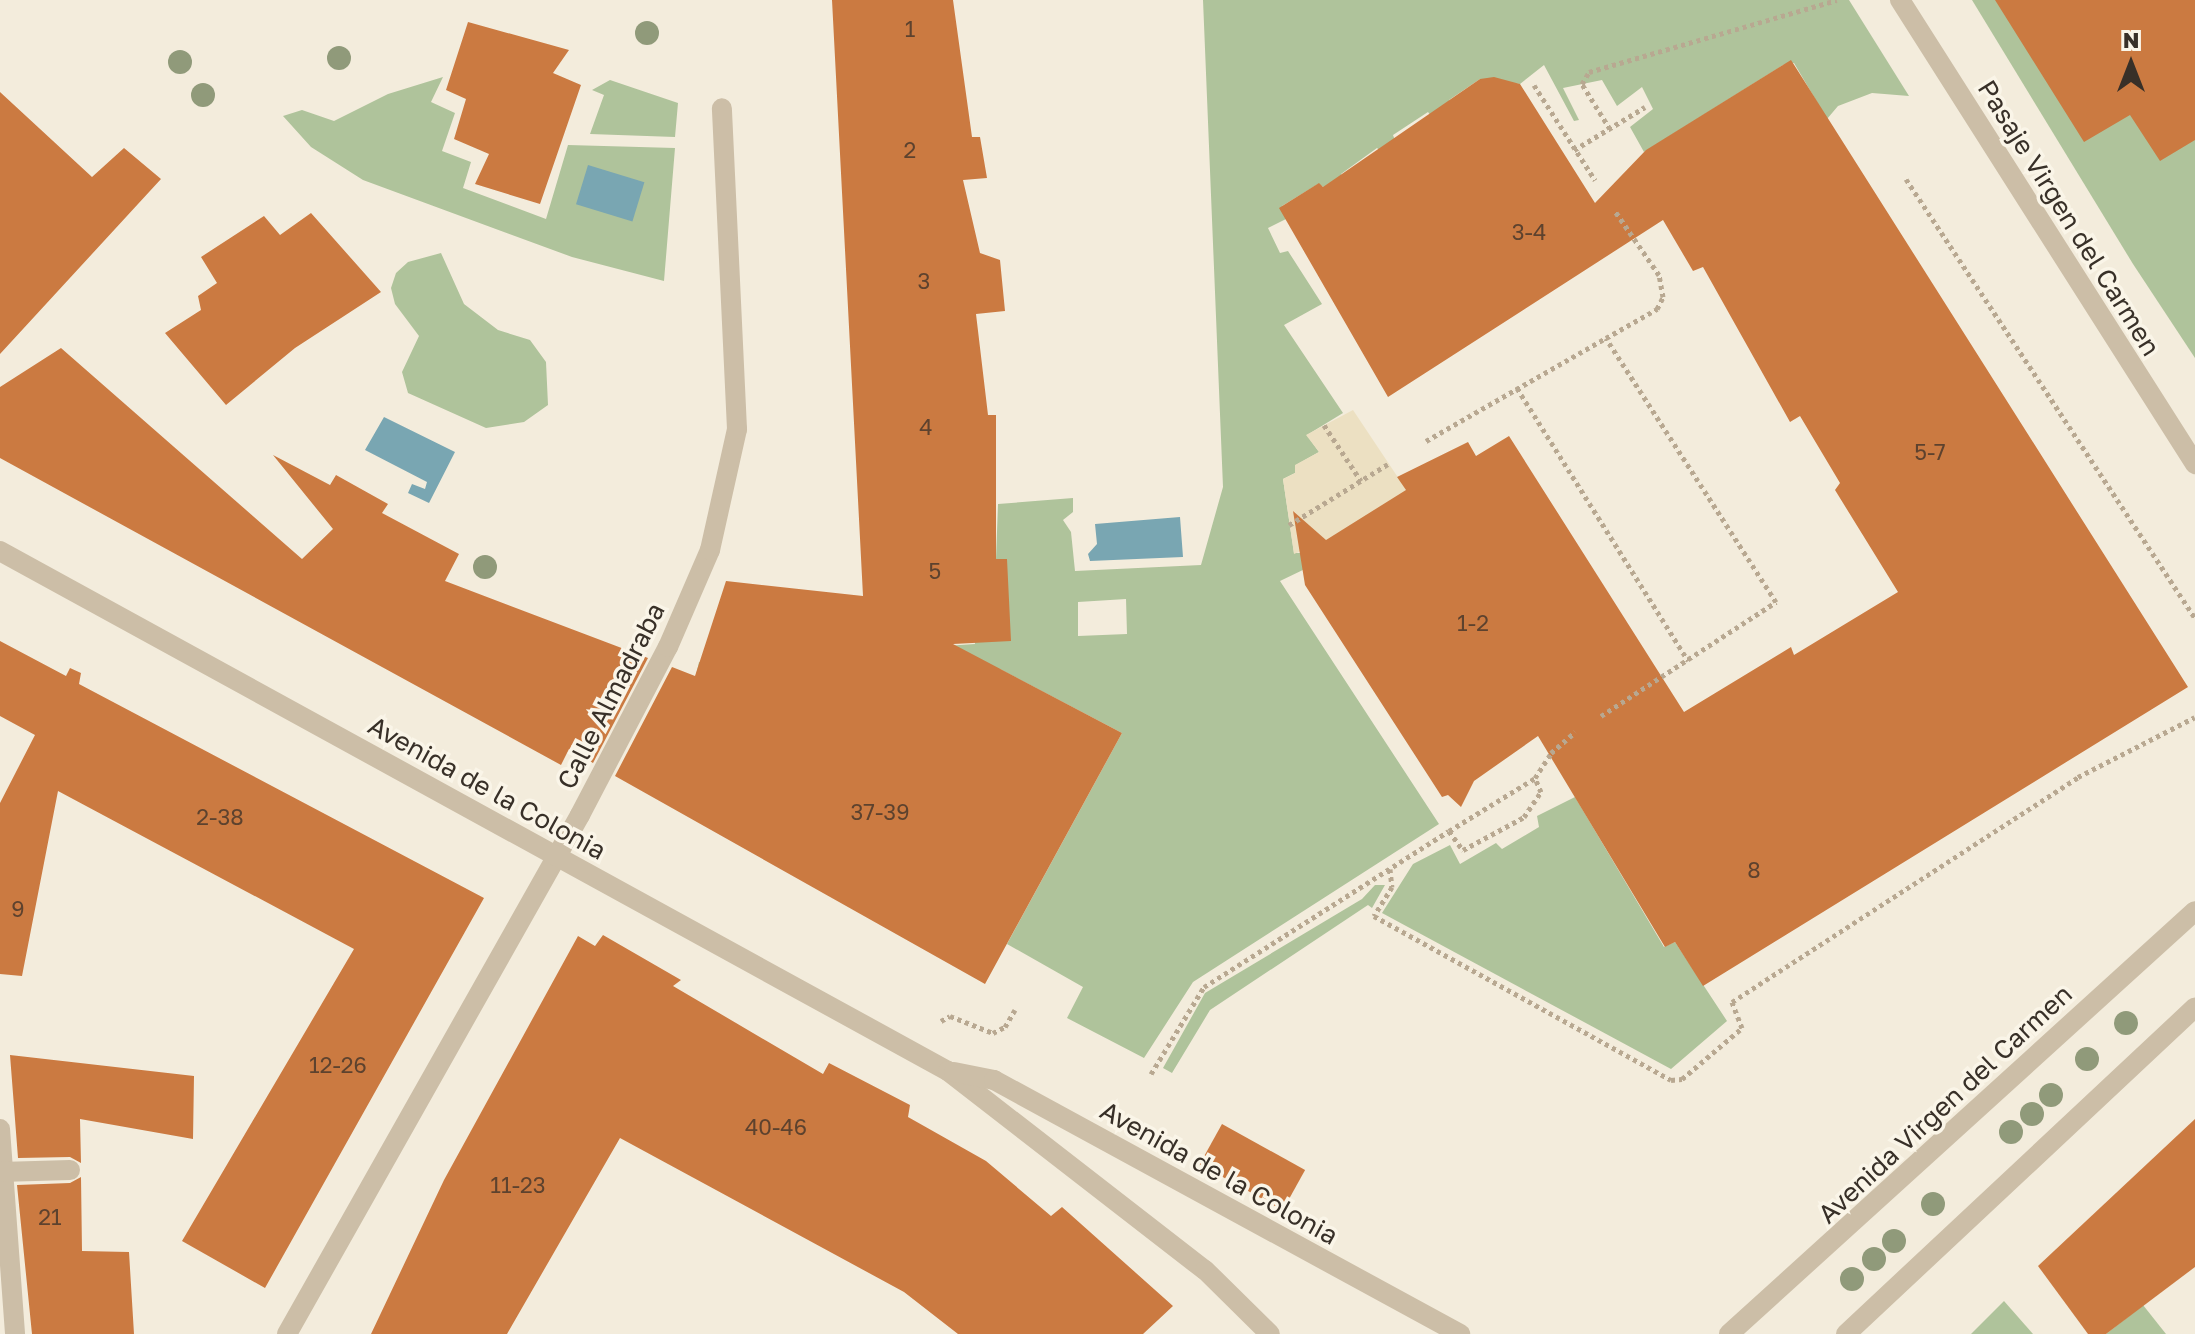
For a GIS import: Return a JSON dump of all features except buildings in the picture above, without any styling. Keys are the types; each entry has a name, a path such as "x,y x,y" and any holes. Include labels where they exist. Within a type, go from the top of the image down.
{"street":[{"name":"Pasaje Virgen del Carmen","path":"1900,0 2195,464"},
{"name":"Calle Almadraba","path":"285,1333 556,855 668,647 716,526 737,429 722,108"},
{"name":"Avenida de la Colonia","path":"0,551 948,1071 1205,1270 1270,1334"},
{"name":"Avenida Virgen del Carmen","path":"1729,1334 2195,911"},
{"path":"1846,1334 2195,1007"},
{"name":"Avenida de la Colonia","path":"948,1071 994,1080 1460,1334"},
{"path":"0,1129 15,1334"},
{"path":"1,1172 70,1170"}],"path":[{"path":"1610,129 1582,84 1589,72 1837,0"},
{"path":"1534,85 1595,180"},
{"path":"1574,150 1645,107"},
{"path":"1906,179 2195,618"},
{"path":"1426,441 1657,309 1663,297 1659,275 1615,211"},
{"path":"1601,716 1772,608 1776,594 1606,338"},
{"path":"1517,388 1688,661"},
{"path":"1324,425 1361,481"},
{"path":"1289,525 1388,464"},
{"path":"1390,869 1392,887 1374,916 1671,1080 1682,1079 1742,1028 1732,1002 2078,777 2195,717"},
{"path":"1151,1074 1204,987 1535,778 1551,753 1575,732"},
{"path":"1449,831 1463,850 1524,817 1541,792 1535,778"},
{"path":"938,1025 950,1016 993,1033 1005,1027 1015,1010"}],"green space":[{"path":"1203,0 1849,0 1909,96 1872,93 1838,106 1827,119 1794,63 1783,65 1644,152 1630,127 1653,109 1642,87 1617,106 1602,80 1563,88 1579,120 1574,121 1544,65 1520,84 1480,79 1449,100 1453,109 1436,123 1428,112 1393,135 1398,149 1387,157 1377,148 1341,174 1344,182 1329,190 1318,184 1282,206 1286,219 1268,228 1280,253 1288,251 1322,304 1284,325 1343,413 1307,435 1319,452 1296,465 1295,473 1283,479 1294,553 1300,553 1307,568 1280,581 1439,824 1193,982 1144,1058 1067,1018 1083,987 1007,944 1122,733 1000,669 690,700 699,662 975,644 973,624 1007,559 996,559 998,504 1073,498 1073,512 1063,520 1071,532 1075,571 1201,565 1223,487","holes":["1126,599 1127,634 1078,636 1078,602"]},
{"path":"1972,0 2195,0 2195,358 2133,264"},
{"path":"443,77 431,102 455,113 442,151 471,162 463,188 546,219 568,145 675,148 664,281 572,257 363,180 311,147 283,116 302,110 334,121 388,94"},
{"path":"610,80 678,103 675,137 590,134 604,95 592,90"},
{"path":"441,253 464,304 498,330 530,340 546,362 548,405 524,422 486,428 408,393 402,372 419,336 395,304 391,288 396,273 408,262"},
{"path":"1575,797 1664,947 1675,942 1727,1021 1671,1069 1382,913 1413,864 1450,845 1460,864 1496,843 1502,849 1539,827 1537,816"},
{"path":"1375,885 1385,885 1372,908 1368,905 1210,1010 1172,1073 1163,1068 1205,993 1362,899"},
{"path":"2004,1301 2033,1334 1971,1334"},
{"path":"2143,1305 2166,1334 2106,1334"}],"shaded area":[{"path":"1353,410 1407,491 1326,540 1294,554 1283,479 1295,473 1295,465 1319,452 1306,435"}],"water":[{"path":"588,165 644,182 632,221 576,204"},
{"path":"384,417 455,452 429,503 408,493 412,484 425,489 427,482 365,450"},
{"path":"1180,517 1183,557 1090,561 1088,554 1097,544 1095,524"}]}
